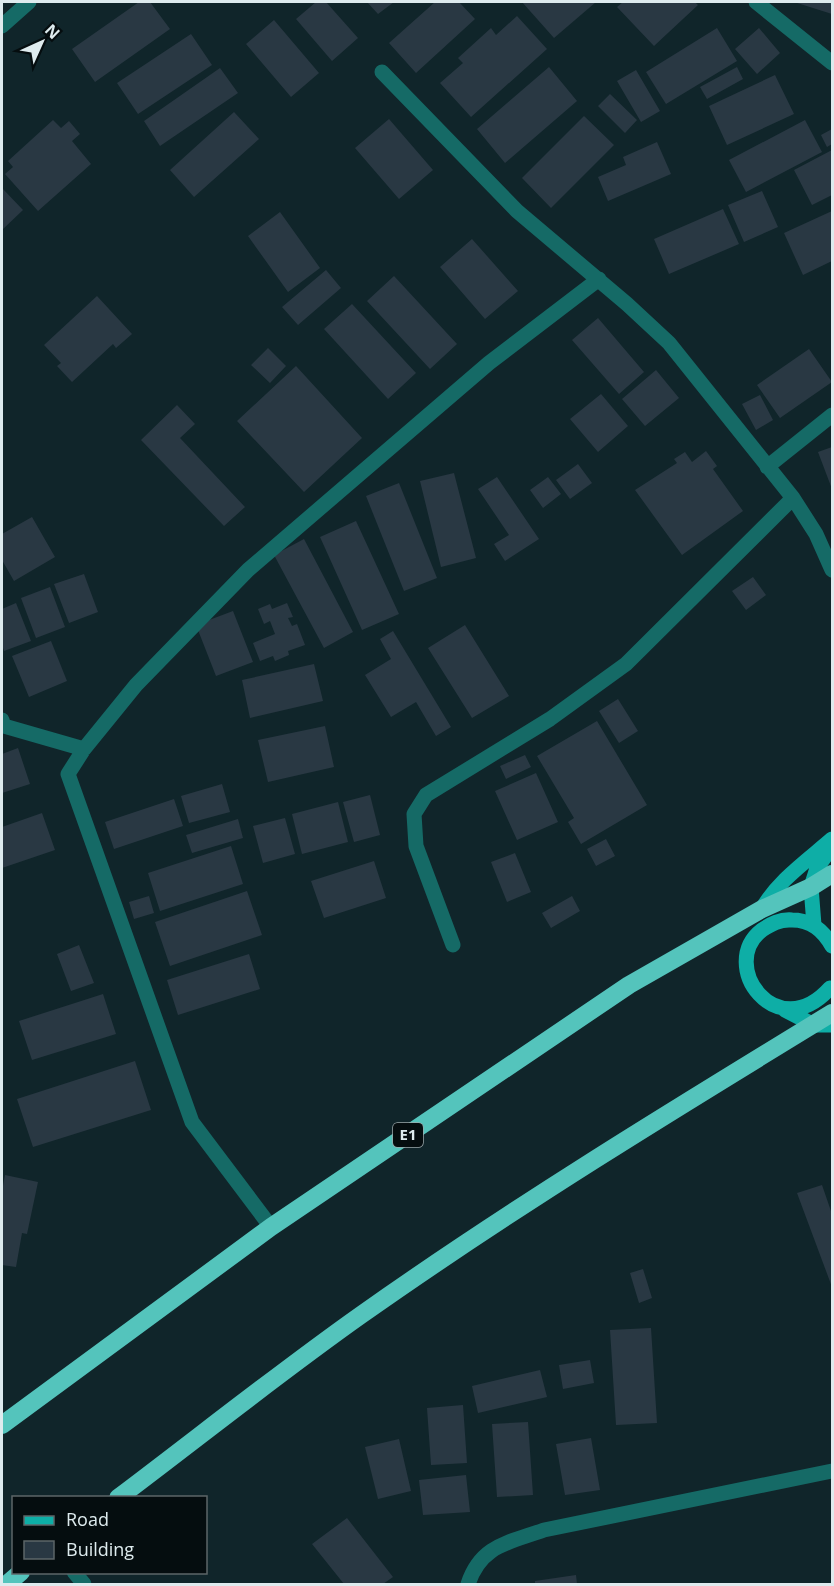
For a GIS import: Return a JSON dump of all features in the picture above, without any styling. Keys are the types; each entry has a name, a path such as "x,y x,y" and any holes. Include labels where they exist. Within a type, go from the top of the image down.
{"highway":[{"name":"E1","path":"2,1425 271,1227 629,985 762,909 811,887 832,874"},
{"path":"119,1496 360,1316 476,1236 832,1013"},
{"path":"7,1584 19,1574"}],"main road":[{"path":"832,839 770,896 762,909 747,962 749,978 756,992 766,1001 814,1025 832,1025"},
{"path":"814,925 811,887 817,868 832,846"},
{"path":"762,909 785,919 800,920 814,925 826,935 832,946"},
{"path":"750,947 758,934 770,924 785,919"},
{"path":"780,1007 794,1009 808,1006 820,999 831,985"},
{"path":"814,1025 831,985"}],"street":[{"path":"2,26 29,2"},
{"path":"756,2 832,63"},
{"path":"382,72 517,211 599,279 669,343 793,498 816,534 832,570"},
{"path":"271,1227 192,1122 68,774 84,749 136,684 248,570 489,363 599,279"},
{"path":"767,467 832,415"},
{"path":"453,945 416,846 414,814 426,795 550,719 626,664 793,498"},
{"path":"2,720 4,726 84,749"},
{"path":"468,1584 473,1569 486,1553 544,1530 832,1471"}],"building":[{"path":"139,2 150,2 170,29 95,82 72,49"},
{"path":"316,2 326,2 358,38 332,61 296,19"},
{"path":"367,2 394,2 378,14"},
{"path":"435,2 459,2 475,19 416,73 389,43"},
{"path":"522,2 596,2 554,38"},
{"path":"623,2 695,2 698,5 654,46 617,7"},
{"path":"794,2 832,2 832,14"},
{"path":"517,16 547,49 471,117 440,83 463,63 458,58 491,28 496,35"},
{"path":"274,20 319,73 291,97 246,44"},
{"path":"717,28 737,61 666,104 646,72"},
{"path":"759,28 780,53 757,74 735,49"},
{"path":"191,34 212,65 138,114 117,83"},
{"path":"549,67 577,101 505,163 477,129"},
{"path":"737,67 743,79 707,99 700,87"},
{"path":"220,68 238,93 160,146 144,121"},
{"path":"636,70 660,111 641,122 617,81"},
{"path":"775,75 794,114 727,145 709,106"},
{"path":"610,94 637,120 625,133 598,106"},
{"path":"234,112 259,139 194,197 170,170"},
{"path":"584,116 614,145 551,208 522,178"},
{"path":"389,119 433,170 399,199 355,148"},
{"path":"53,120 61,128 69,121 80,134 72,141 91,164 38,211 5,174 13,167 8,161"},
{"path":"805,120 822,152 746,192 729,160"},
{"path":"832,129 832,144 827,147 821,135"},
{"path":"657,142 671,174 608,201 598,177 626,165 623,157"},
{"path":"832,150 832,195 812,205 794,170"},
{"path":"2,188 23,210 2,230"},
{"path":"762,191 778,227 744,242 728,205"},
{"path":"723,209 739,244 669,274 654,239"},
{"path":"832,211 832,261 803,275 784,233"},
{"path":"280,212 320,268 288,292 248,236"},
{"path":"472,239 518,291 485,319 440,267"},
{"path":"326,270 341,288 298,325 282,307"},
{"path":"394,276 457,344 430,369 367,301"},
{"path":"97,296 132,334 116,348 113,344 72,382 57,366 61,363 44,345"},
{"path":"352,304 416,373 388,399 324,329"},
{"path":"598,318 644,372 619,394 572,340"},
{"path":"268,348 286,366 270,383 251,365"},
{"path":"809,349 832,382 780,418 757,385"},
{"path":"296,366 362,438 304,492 237,421"},
{"path":"656,370 679,398 645,426 622,399"},
{"path":"601,394 628,426 598,452 570,419"},
{"path":"760,395 773,420 756,430 742,404"},
{"path":"177,405 195,424 180,438 245,507 224,526 141,440"},
{"path":"832,447 832,489 818,452"},
{"path":"706,451 717,466 713,469 743,511 682,555 635,490 677,463 674,459 685,452 692,462"},
{"path":"578,464 592,483 570,499 556,480"},
{"path":"454,473 476,558 441,567 420,481"},
{"path":"497,477 539,539 505,561 494,544 509,535 478,489"},
{"path":"548,477 561,494 543,508 530,490"},
{"path":"399,483 437,578 404,591 366,496"},
{"path":"32,517 55,557 14,581 2,560 2,534"},
{"path":"356,521 399,614 362,630 320,537"},
{"path":"304,539 353,632 324,648 274,555"},
{"path":"84,574 98,612 69,623 54,584"},
{"path":"753,577 766,595 746,610 732,591"},
{"path":"50,587 65,627 36,638 21,598"},
{"path":"16,603 31,641 4,651 2,609"},
{"path":"287,603 293,617 288,618 292,626 297,624 305,645 288,651 289,655 275,661 273,656 260,661 253,643 275,634 270,621 264,624 258,609 270,604 272,609"},
{"path":"233,611 253,662 216,676 196,625"},
{"path":"465,625 509,696 472,718 428,648"},
{"path":"393,631 451,727 436,736 416,702 391,717 365,675 391,659 380,639"},
{"path":"51,641 67,681 29,697 12,656"},
{"path":"314,664 323,701 250,718 242,680"},
{"path":"618,699 638,731 619,743 599,711"},
{"path":"597,721 647,805 581,844 568,822 574,818 537,756"},
{"path":"325,726 334,767 268,782 258,740"},
{"path":"18,748 30,784 2,793 2,754"},
{"path":"525,755 531,767 506,779 500,766"},
{"path":"536,773 558,822 517,840 495,791"},
{"path":"222,784 230,812 189,823 181,796"},
{"path":"370,795 380,835 354,842 343,802"},
{"path":"174,799 183,826 114,849 105,822"},
{"path":"338,802 348,842 302,854 292,814"},
{"path":"42,813 55,850 2,868 2,827"},
{"path":"285,818 295,854 263,863 253,826"},
{"path":"238,819 243,838 192,853 186,835"},
{"path":"606,839 615,856 596,866 587,849"},
{"path":"231,846 243,884 160,911 148,873"},
{"path":"515,853 531,892 507,902 491,862"},
{"path":"374,861 386,898 324,918 311,881"},
{"path":"247,891 262,935 170,966 155,922"},
{"path":"149,896 154,913 134,919 129,902"},
{"path":"572,896 580,911 551,928 542,913"},
{"path":"79,945 94,983 71,991 57,954"},
{"path":"249,954 260,989 178,1015 167,980"},
{"path":"103,994 116,1034 32,1060 19,1021"},
{"path":"135,1061 151,1110 33,1147 17,1099"},
{"path":"5,1175 38,1182 27,1234 22,1233 16,1267 2,1265 2,1191"},
{"path":"822,1185 832,1214 832,1287 797,1193"},
{"path":"643,1269 652,1298 639,1303 630,1273"},
{"path":"651,1328 657,1423 616,1425 610,1330"},
{"path":"590,1360 594,1383 563,1389 559,1365"},
{"path":"540,1370 547,1397 478,1413 472,1386"},
{"path":"463,1405 467,1463 431,1465 427,1408"},
{"path":"528,1422 533,1495 497,1497 492,1424"},
{"path":"591,1438 600,1490 565,1495 556,1444"},
{"path":"399,1439 411,1491 378,1499 365,1447"},
{"path":"466,1475 470,1512 423,1515 419,1480"},
{"path":"347,1518 393,1577 383,1584 344,1584 312,1544"},
{"path":"576,1575 577,1584 535,1584 535,1581"}]}
